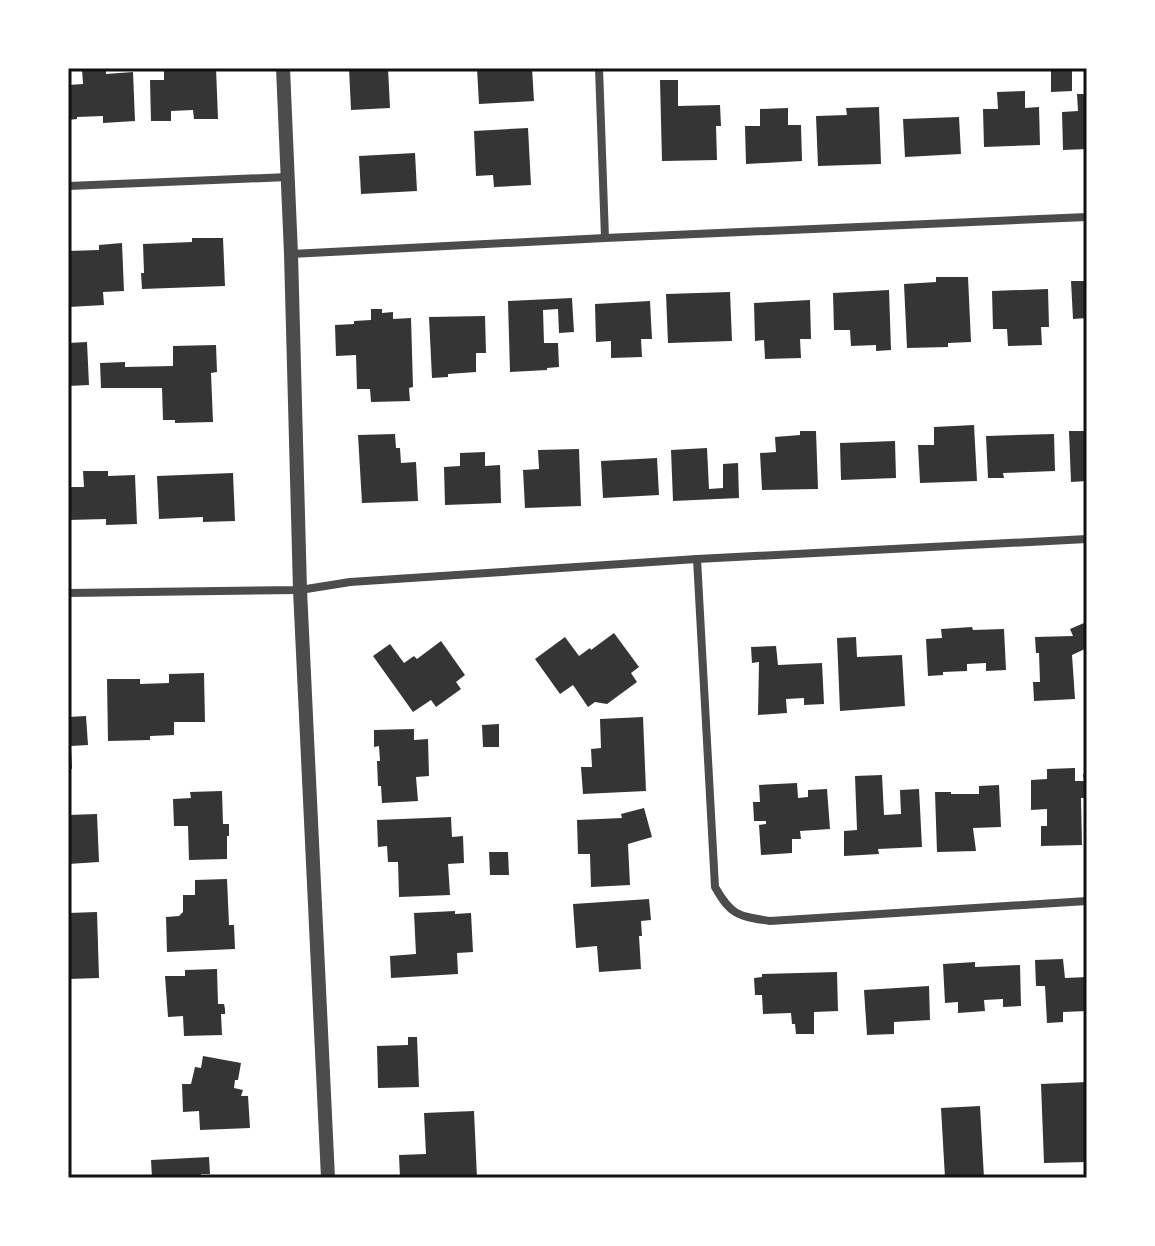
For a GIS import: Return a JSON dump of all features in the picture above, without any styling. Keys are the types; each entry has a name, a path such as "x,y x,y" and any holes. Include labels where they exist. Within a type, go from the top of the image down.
{"street":[{"path":"283,68 300,590 328,1178"},
{"path":"599,68 605,238"},
{"path":"68,186 288,177"},
{"path":"291,254 1087,217"},
{"path":"68,593 300,590 350,582 697,559 1087,539"},
{"path":"697,559 715,887 727,908 750,918 770,921 1087,901"}],"building":[{"path":"106,68 106,74 133,72 135,121 103,123 103,116 68,120 68,85 83,84 82,69"},
{"path":"164,68 216,68 218,119 194,119 193,110 171,111 171,121 151,121 150,80 164,80"},
{"path":"349,68 388,68 390,108 351,110"},
{"path":"477,68 532,68 534,101 479,104"},
{"path":"1051,68 1072,68 1072,91 1051,92"},
{"path":"660,80 678,80 678,106 720,105 721,126 716,126 717,160 662,161"},
{"path":"1025,91 1025,108 1039,107 1040,145 984,147 983,109 998,109 997,92"},
{"path":"1077,94 1087,94 1087,149 1063,150 1062,112 1078,111"},
{"path":"879,107 881,164 818,166 816,116 847,115 846,108"},
{"path":"788,108 788,125 801,125 802,161 746,164 745,126 760,126 760,109"},
{"path":"959,117 961,154 905,157 903,119"},
{"path":"528,128 531,185 494,187 493,175 476,176 474,131"},
{"path":"415,153 417,191 361,194 359,156"},
{"path":"192,238 223,238 225,286 142,289 143,244 192,242"},
{"path":"122,243 124,291 103,292 104,305 69,307 68,251 99,250 99,245"},
{"path":"936,277 968,277 971,342 948,343 948,347 907,348 904,284 936,282"},
{"path":"1071,281 1087,281 1087,318 1073,319"},
{"path":"1048,289 1049,327 1041,327 1042,345 1008,346 1007,329 993,329 992,291"},
{"path":"889,290 891,350 876,351 876,345 851,346 850,330 834,330 833,293"},
{"path":"730,292 732,341 668,343 666,294"},
{"path":"572,298 574,332 559,333 558,309 543,310 544,343 558,343 559,367 510,372 508,301"},
{"path":"810,300 811,339 800,339 801,358 765,359 764,340 755,341 754,303"},
{"path":"650,301 652,339 641,339 642,357 611,358 611,341 596,342 595,304"},
{"path":"371,309 382,309 382,313 393,312 393,319 411,318 413,387 409,388 410,401 371,402 370,389 357,389 356,355 336,356 335,325 371,320"},
{"path":"485,316 486,353 476,353 476,372 432,378 429,317"},
{"path":"87,342 89,385 68,386 68,343"},
{"path":"216,345 217,372 211,373 213,422 175,423 175,420 163,420 162,388 101,388 100,363 125,362 125,367 173,366 173,346"},
{"path":"974,425 977,481 920,483 918,445 934,445 934,427"},
{"path":"800,431 816,431 818,489 762,490 760,453 776,452 775,437 800,435"},
{"path":"1069,431 1087,431 1087,481 1071,482"},
{"path":"395,434 401,463 416,462 418,501 362,503 358,435"},
{"path":"1054,434 1055,471 1003,473 1004,478 988,478 986,436"},
{"path":"895,441 896,478 841,480 840,443"},
{"path":"707,448 709,489 723,488 723,464 738,463 739,498 673,501 671,450"},
{"path":"579,449 581,506 525,508 523,470 539,469 538,450"},
{"path":"485,452 485,466 500,465 501,503 445,505 444,467 460,466 460,453"},
{"path":"657,458 659,495 603,498 601,461"},
{"path":"83,471 108,471 108,476 135,475 137,524 106,525 106,519 68,520 68,487 84,487"},
{"path":"233,473 235,521 203,522 203,517 159,519 157,476"},
{"path":"1084,623 1087,648 1072,655 1075,699 1034,701 1033,682 1040,682 1035,637 1073,636 1070,629"},
{"path":"972,627 973,630 1004,629 1006,670 986,671 986,663 967,664 967,671 928,676 926,639 942,638 941,629"},
{"path":"614,633 639,667 631,673 637,682 607,704 595,702 588,707 573,685 560,694 535,659 565,637 579,656"},
{"path":"856,637 857,657 902,655 905,706 840,711 837,638"},
{"path":"441,641 465,675 456,682 461,689 436,707 431,700 413,712 373,656 390,644 404,663 414,656 417,659"},
{"path":"776,646 778,665 822,663 824,704 804,705 804,698 786,699 787,713 758,715 759,662 752,663 751,647"},
{"path":"204,673 205,722 174,722 174,735 150,736 150,740 108,741 107,679 140,679 140,684 169,683 169,674"},
{"path":"86,716 88,745 71,746 72,769 68,769 68,717"},
{"path":"643,717 646,791 583,794 581,767 592,767 591,749 601,748 600,719"},
{"path":"499,724 499,747 483,747 482,725"},
{"path":"414,729 414,740 428,739 429,776 416,777 418,801 382,803 381,786 378,786 379,746 374,747 374,730"},
{"path":"1075,768 1075,781 1084,781 1083,774 1087,773 1087,798 1081,798 1082,845 1041,846 1041,826 1047,826 1047,809 1031,810 1031,780 1047,779 1047,769"},
{"path":"882,775 884,815 901,814 900,790 919,789 922,847 878,849 879,854 844,856 844,831 857,830 855,776"},
{"path":"797,783 798,798 808,797 808,790 827,789 830,829 800,831 801,839 792,839 792,853 761,855 759,825 766,824 766,821 754,821 753,802 760,802 759,785"},
{"path":"999,785 1001,827 973,828 976,851 937,852 935,792 979,794 979,786"},
{"path":"222,791 223,824 229,824 227,859 189,860 188,826 174,826 173,799 191,798 190,792"},
{"path":"644,808 652,837 628,844 630,885 591,887 590,854 578,854 577,820 622,818 621,814"},
{"path":"97,814 99,862 68,864 68,815"},
{"path":"451,817 452,837 463,836 464,863 448,864 450,895 399,897 398,862 388,862 387,846 378,847 377,820"},
{"path":"489,852 508,852 509,875 490,875"},
{"path":"227,879 229,925 234,925 235,949 167,952 166,917 179,916 183,912 183,895 195,895 195,880"},
{"path":"649,899 651,920 641,921 642,936 639,936 641,969 599,972 597,946 576,948 573,904"},
{"path":"455,911 455,914 471,913 473,952 457,953 458,974 391,978 390,956 416,954 414,913"},
{"path":"97,912 99,978 68,979 68,913"},
{"path":"1063,959 1065,978 1087,977 1087,1011 1063,1012 1063,1022 1047,1023 1045,986 1036,986 1035,960"},
{"path":"975,962 975,967 1020,965 1021,1006 1003,1007 1003,999 984,1000 985,1011 958,1013 958,1002 945,1003 943,964"},
{"path":"217,969 218,1004 224,1004 225,1009 225,1014 221,1014 222,1035 184,1036 183,1016 168,1017 165,976 185,976 185,970"},
{"path":"837,972 838,1011 814,1012 814,1034 796,1034 791,1013 763,1014 762,995 755,995 754,978 762,977 762,974"},
{"path":"929,986 930,1020 894,1022 894,1034 867,1035 864,990"},
{"path":"408,1037 417,1037 419,1087 378,1088 377,1046 408,1045"},
{"path":"203,1056 241,1063 234,1088 243,1090 241,1096 248,1096 250,1128 200,1130 199,1111 183,1112 182,1084 191,1084 195,1067 201,1068"},
{"path":"1087,1082 1087,1162 1044,1163 1041,1084"},
{"path":"980,1106 984,1178 945,1178 941,1108"},
{"path":"474,1111 477,1178 400,1178 399,1155 426,1154 424,1113"},
{"path":"209,1157 210,1174 201,1174 201,1178 152,1178 151,1160"}]}
